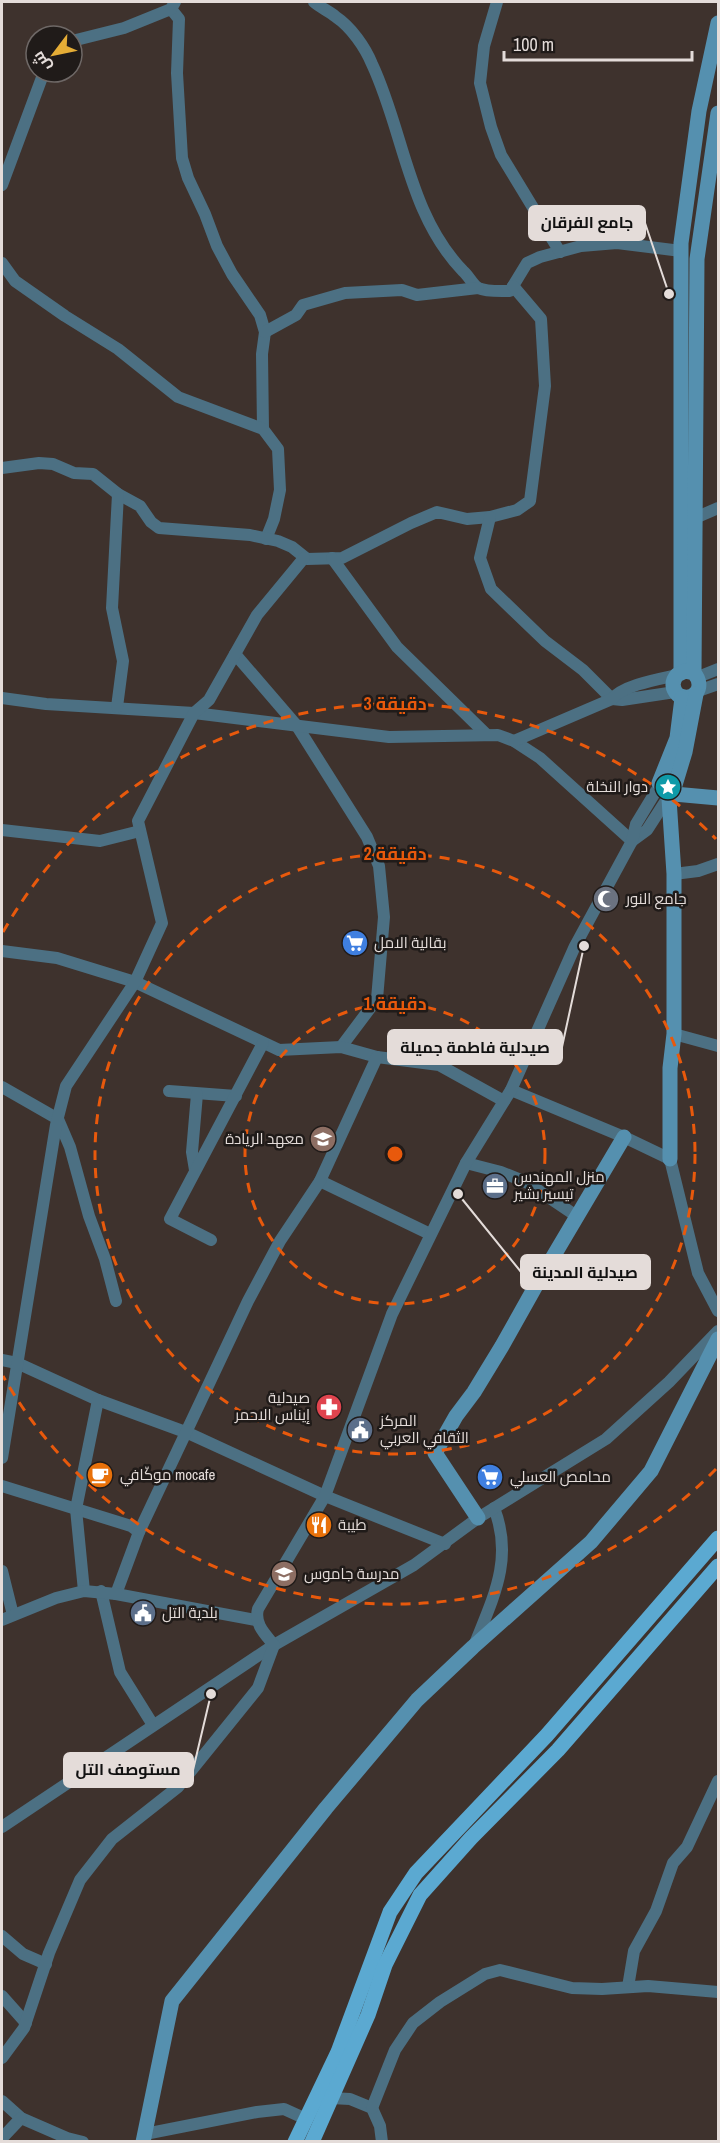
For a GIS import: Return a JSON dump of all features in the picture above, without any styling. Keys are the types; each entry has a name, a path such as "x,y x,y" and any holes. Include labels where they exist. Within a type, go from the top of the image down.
{"main road":[{"path":"688,684 681,251 699,111 718,23"},
{"path":"670,1159 670,1068 674,1034 674,874 667,792 685,752 695,518 697,258 718,113"},
{"path":"667,792 718,798"},
{"path":"478,1518 435,1453 456,1416 474,1392 502,1346 624,1137"},
{"path":"144,2138 172,2001 326,1808 417,1700 591,1542 651,1471 718,1339"},
{"path":"295,2142 338,2052 390,1912 416,1873 547,1735 718,1538"},
{"path":"312,2142 368,2015 386,1965 420,1895 471,1838 558,1750 718,1566"}],"street":[{"path":"314,2 337,17 350,31 372,63 407,170 425,214 452,260 478,288"},
{"path":"497,2 484,46 480,83 482,94 501,155 560,252"},
{"path":"84,38 124,28 173,5 179,19 178,84 182,158 188,178 217,246 232,274 260,315 265,332 262,354 263,429"},
{"path":"2,185 40,84"},
{"path":"265,332 296,315 303,305 345,293 402,290 417,295 478,288 510,291 527,263 540,257 581,246 617,243 681,251"},
{"path":"2,263 15,281 118,349 178,397 263,429 278,449 280,490 274,519 266,539"},
{"path":"304,558 342,558 437,512 466,519 490,517 517,510 530,501 545,386 540,319 513,286"},
{"path":"2,468 39,463 53,464 74,473 93,474 118,494 140,506 151,522 159,528 250,535 278,541 298,550 304,558"},
{"path":"117,707 123,661 112,608 118,494"},
{"path":"695,518 718,508"},
{"path":"490,517 480,558 491,589 545,641 583,670 612,699"},
{"path":"2,1458 58,1119 66,1086 135,982 162,923 138,822 194,712 209,700 257,615 304,558"},
{"path":"332,558 398,647 486,734"},
{"path":"234,654 297,726 367,837 379,866 384,917 378,999 341,1047"},
{"path":"514,741 571,714 612,699 622,700 688,684 718,669"},
{"path":"612,699 615,694 628,688 718,684"},
{"path":"2,698 46,704 194,712 389,737 498,735 514,741 540,758 632,841"},
{"path":"274,1645 258,1625 256,1620 258,1609 325,1496 392,1314 466,1162 511,1090 575,946 632,841 636,824 667,792"},
{"path":"2,830 100,841 140,831"},
{"path":"674,874 698,871 718,864"},
{"path":"2,951 57,958 135,982 279,1050 341,1047 377,1057 439,1065 504,1101"},
{"path":"674,1034 718,1046"},
{"path":"211,1240 170,1219 263,1043"},
{"path":"116,1594 140,1532 263,1271 320,1181 377,1057"},
{"path":"2,1087 58,1119 70,1147 116,1301"},
{"path":"511,1090 624,1137 670,1159 698,1273 718,1311"},
{"path":"169,1091 236,1096"},
{"path":"195,1170 192,1152 197,1094"},
{"path":"466,1162 526,1182 578,1217"},
{"path":"320,1181 430,1234"},
{"path":"2,1827 274,1645 396,1576 445,1544 478,1518 606,1439 669,1382 718,1331"},
{"path":"2,1360 17,1363 98,1400 188,1433 325,1496 445,1544"},
{"path":"84,1591 76,1509 98,1400"},
{"path":"2,1486 131,1526 140,1532"},
{"path":"473,1647 498,1587 503,1557 501,1524 494,1508"},
{"path":"2,1571 7,1617 56,1598 84,1591 101,1591 256,1620"},
{"path":"101,1591 120,1672 153,1725"},
{"path":"2,2058 24,2028 46,1964 80,1880 112,1839 178,1787 258,1688 274,1645"},
{"path":"628,1987 634,1951 656,1911 674,1863 687,1847 718,1781"},
{"path":"2,1936 23,1954 46,1964"},
{"path":"372,2108 395,2050 413,2023 440,2002 485,1974 500,1970 572,1988 648,1986 718,1992"},
{"path":"2,1996 26,2023"},
{"path":"331,2098 350,2099 372,2108 380,2126 382,2142"},
{"path":"2,2101 21,2118 82,2142"},
{"path":"144,2138 257,2112 284,2109 306,2119"},
{"path":"2,2138 21,2118"}],"place":[{"name":"جامع الفرقان","path":"669,294"},
{"name":"دوار النخلة","path":"668,787"},
{"name":"جامع النور","path":"606,899"},
{"name":"بقالية الامل","path":"355,943"},
{"name":"صيدلية فاطمة جميلة","path":"584,946"},
{"name":"معهد الريادة","path":"323,1139"},
{"name":"منزل المهندس تيسير بشير","path":"495,1186"},
{"name":"صيدلية المدينة","path":"458,1194"},
{"name":"صيدلية إيناس الاحمر","path":"329,1407"},
{"name":"المركز الثقافي العربي","path":"360,1430"},
{"name":"موكّافي mocafe","path":"100,1475"},
{"name":"محامص العسلي","path":"490,1477"},
{"name":"طيبة","path":"319,1525"},
{"name":"مدرسة جاموس","path":"284,1574"},
{"name":"بلدية التل","path":"143,1613"},
{"name":"مستوصف التل","path":"211,1694"}]}
